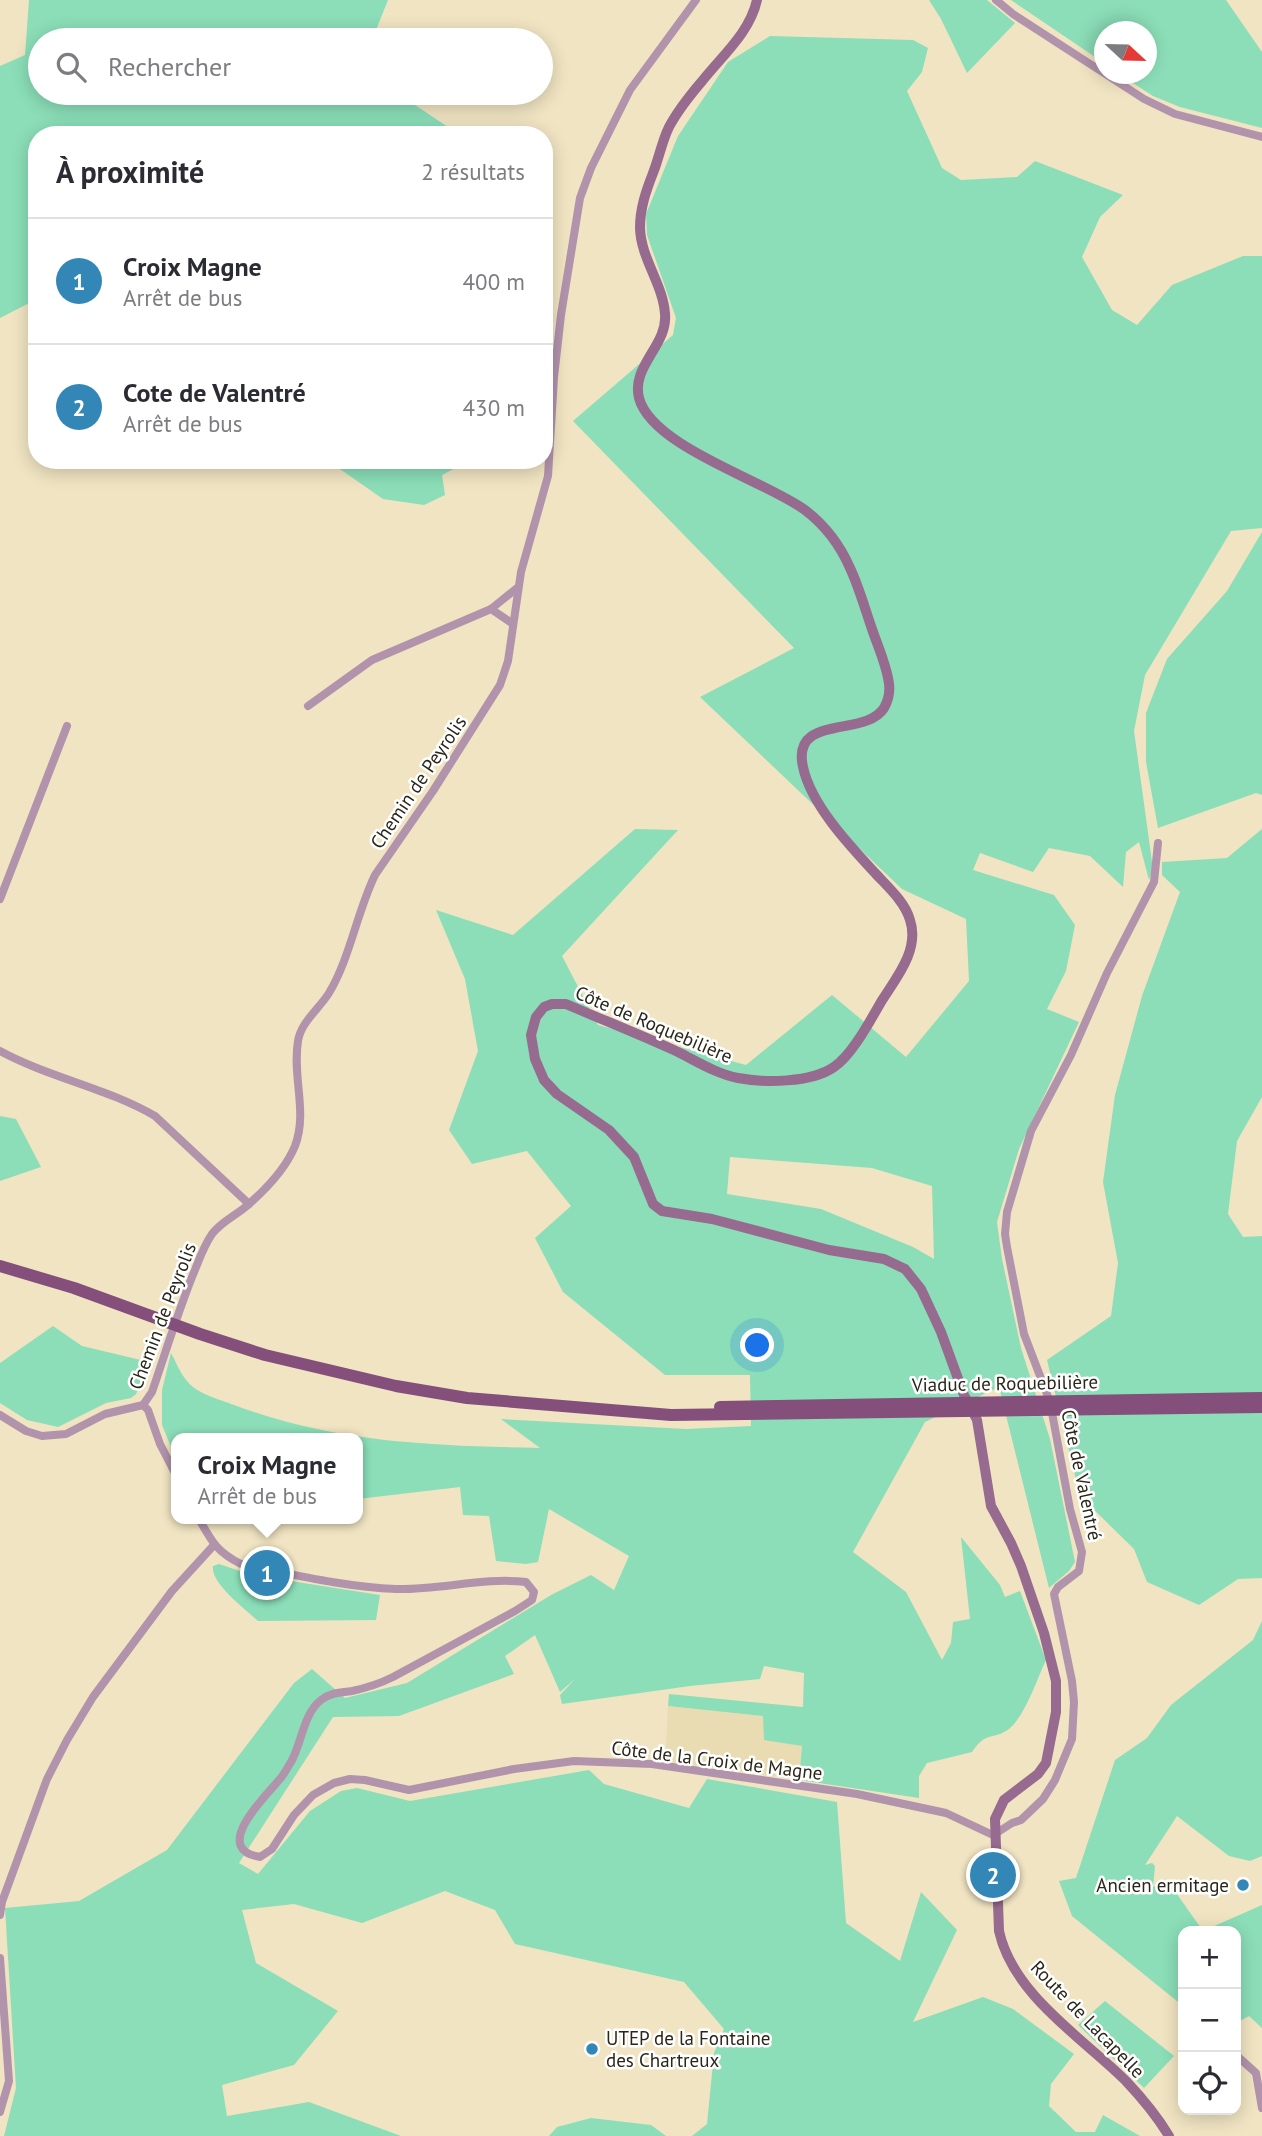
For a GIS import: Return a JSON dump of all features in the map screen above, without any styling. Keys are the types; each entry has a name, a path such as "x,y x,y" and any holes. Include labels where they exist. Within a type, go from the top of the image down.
{"main road":[{"path":"0,1266 74,1288 200,1334 328,1371 396,1386 467,1398 671,1415 748,1410"},
{"name":"Viaduc de Roquebilière","path":"748,1410 1262,1398"},
{"name":"Viaduc de Roquebilière","path":"748,1410 1262,1407"}],"street":[{"name":"Chemin de Peyrolis","path":"553,393 561,315 580,198 591,168 630,90 696,0"},
{"name":"Côte de Roquebilière","path":"757,0 750,23 699,84 669,127 644,196 640,229 643,251 665,314 664,330 640,376 638,392 649,416 669,434 690,448 782,495 806,511 824,527 846,558 884,666 889,693 882,711 869,721 824,730 810,737 802,750 802,764 808,783 821,806 910,919 911,946 905,964 866,1027 837,1065 817,1076 768,1081 716,1072 678,1052 566,1004 544,1007 536,1017 531,1035 535,1059 544,1080 557,1094 609,1130 634,1157 653,1204 662,1211 712,1219 829,1250 884,1259 905,1269 921,1289 941,1332 964,1395 977,1420 991,1506 1012,1543 1021,1566 1044,1633 1056,1681 1056,1712 1046,1763 1038,1774 1004,1800 995,1819"},
{"path":"996,0 1028,24 1144,99 1175,114 1262,137"},
{"name":"Chemin de Peyrolis","path":"0,1415 26,1431 42,1436 66,1434 105,1414 143,1405 152,1392 187,1289 211,1235 219,1226 249,1205 281,1170 294,1149 301,1113 298,1039 338,976 365,896 375,875 494,698 508,661 517,588 548,469"},
{"path":"309,706 372,660 491,608 517,588"},
{"path":"491,608 513,624"},
{"path":"0,899 66,726"},
{"name":"Côte de Valentré","path":"995,1835 1021,1820 1043,1799 1055,1780 1072,1739 1072,1681 1054,1594 1058,1587 1079,1571 1082,1552 1070,1508 1051,1402 1037,1373 1024,1334 1005,1234 1007,1212 1031,1131 1071,1055 1107,974 1154,882 1158,843"},
{"path":"0,1051 54,1075 138,1106 156,1116 249,1205"},
{"path":"143,1405 148,1410 171,1465"},
{"name":"Côte de la Croix de Magne","path":"203,1524 223,1555 241,1564 363,1586 426,1588 512,1580 526,1582 534,1591 532,1600 514,1611 378,1685 333,1693 320,1700 312,1710 293,1759 280,1779 258,1801 245,1822 240,1839 243,1849 252,1856 260,1857 272,1849 295,1815 313,1795 334,1783 350,1779 365,1780 409,1790 514,1769 574,1761 652,1764 857,1794 946,1813 995,1835"},
{"path":"0,1915 2,1902 43,1788 66,1740 93,1697 172,1591 214,1545"},
{"path":"995,1835 995,1819 1012,1823"},
{"name":"Route de Lacapelle","path":"995,1835 999,1931 1010,1961 1025,1984 1125,2081 1169,2136"},
{"path":"0,1958 9,2081 0,2112"},
{"path":"1241,2058 1259,2069 1262,2108"}],"shaded area":[{"path":"668,1706 764,1716 802,1745 799,1780 665,1761"}],"green space":[{"path":"29,0 388,0 377,28 28,28 28,105 415,105 446,126 28,126 28,304 0,318 0,66 25,55"},
{"path":"929,0 987,0 1015,23 967,73"},
{"path":"1011,0 1226,0 1262,52 1262,128 1180,107 1153,96 1134,84 1157,84 1157,21 1094,21 1094,56"},
{"path":"770,36 913,40 928,48 922,72 907,91 942,168 961,180 1017,177 1035,161 1123,195 1100,217 1082,257 1112,310 1137,325 1172,285 1243,256 1262,256 1262,528 1231,531 1145,675 1134,731 1153,869 1149,880 1139,842 1126,852 1123,887 1090,856 1049,848 1033,872 980,853 973,870 1054,895 1075,925 1066,971 1047,1009 1079,1022 1019,1149 997,1222 1021,1348 1050,1439 1075,1562 1069,1571 1049,1588 999,1387 925,1422 853,1552 906,1592 942,1660 951,1643 953,1622 970,1619 961,1537 1000,1585 1005,1597 1020,1591 1046,1660 1015,1723 1003,1733 986,1738 972,1752 927,1763 919,1776 919,1798 799,1780 802,1746 764,1740 763,1716 668,1706 669,1694 803,1707 804,1673 764,1666 760,1679 562,1704 560,1695 575,1679 560,1692 535,1635 505,1656 514,1674 399,1716 333,1717 239,1863 258,1874 310,1811 341,1791 357,1788 410,1801 589,1770 604,1784 689,1808 707,1779 837,1802 846,1923 900,1961 921,1892 957,1930 913,2022 983,1997 1013,2009 1074,2054 1051,2084 1049,2106 1076,2132 1095,2132 1103,2115 1140,2136 692,2136 707,2124 714,2053 724,2029 684,1982 515,1944 495,1910 445,1891 362,1923 294,1904 242,1910 256,1963 338,2011 294,2065 222,2085 227,2116 309,2102 401,2136 4,2136 16,2088 5,1908 79,1901 167,1850 294,1683 312,1669 345,1698 407,1683 551,1595 591,1575 614,1590 629,1556 549,1509 538,1562 526,1564 496,1561 489,1516 463,1515 460,1487 363,1498 363,1437 423,1444 540,1448 501,1419 686,1429 751,1426 750,1375 665,1375 563,1292 535,1238 571,1206 527,1151 472,1164 449,1130 478,1051 465,979 436,910 513,935 635,829 678,830 562,956 598,1025 746,1065 832,995 906,1057 969,981 966,919 902,889 700,697 794,648 573,421 673,335 676,318 647,235 646,214 678,136 728,62","holes":["730,1157 872,1168 932,1186 934,1259 913,1247 821,1209 727,1194"]},
{"path":"340,469 454,469 442,475 445,495 424,505 383,499"},
{"path":"1262,532 1262,795 1256,793 1158,828 1146,762 1146,713 1167,659 1227,591"},
{"path":"1262,829 1262,1097 1237,1141 1228,1214 1243,1237 1262,1236 1262,1578 1238,1579 1199,1605 1147,1582 1134,1549 1080,1496 1047,1360 1111,1316 1118,1263 1103,1182 1115,1095 1142,996 1180,892 1162,875 1162,862 1227,858"},
{"path":"0,1116 16,1119 41,1167 0,1181"},
{"path":"53,1326 82,1346 145,1361 145,1374 136,1394 131,1398 106,1403 58,1427 27,1420 0,1403 0,1363"},
{"path":"171,1353 191,1386 209,1396 272,1418 338,1433 171,1433 171,1447 162,1425 162,1390"},
{"path":"219,1564 252,1575 380,1595 376,1620 258,1621 222,1588 213,1566"},
{"path":"1262,1621 1262,1856 1250,1861 1229,1856 1177,1816 1145,1865 1152,1863 1155,1866 1153,1887 1167,1880 1199,1926 1178,1926 1178,2002 1072,1916 1059,1881 1076,1878 1115,1760 1147,1738 1171,1705 1253,1640"},
{"path":"1262,1905 1262,2028 1249,2016 1241,2020 1241,1926 1214,1926"},
{"path":"1105,2001 1174,2056 1144,2088 1078,2025"},
{"path":"591,2118 651,2125 666,2136 549,2136 557,2127"}],"place":[{"name":"Croix Magne","path":"267,1573"},
{"name":"Cote de Valentré","path":"993,1875"},
{"name":"Ancien ermitage","path":"1243,1885"},
{"name":"UTEP de la Fontaine des Chartreux","path":"592,2049"}]}
